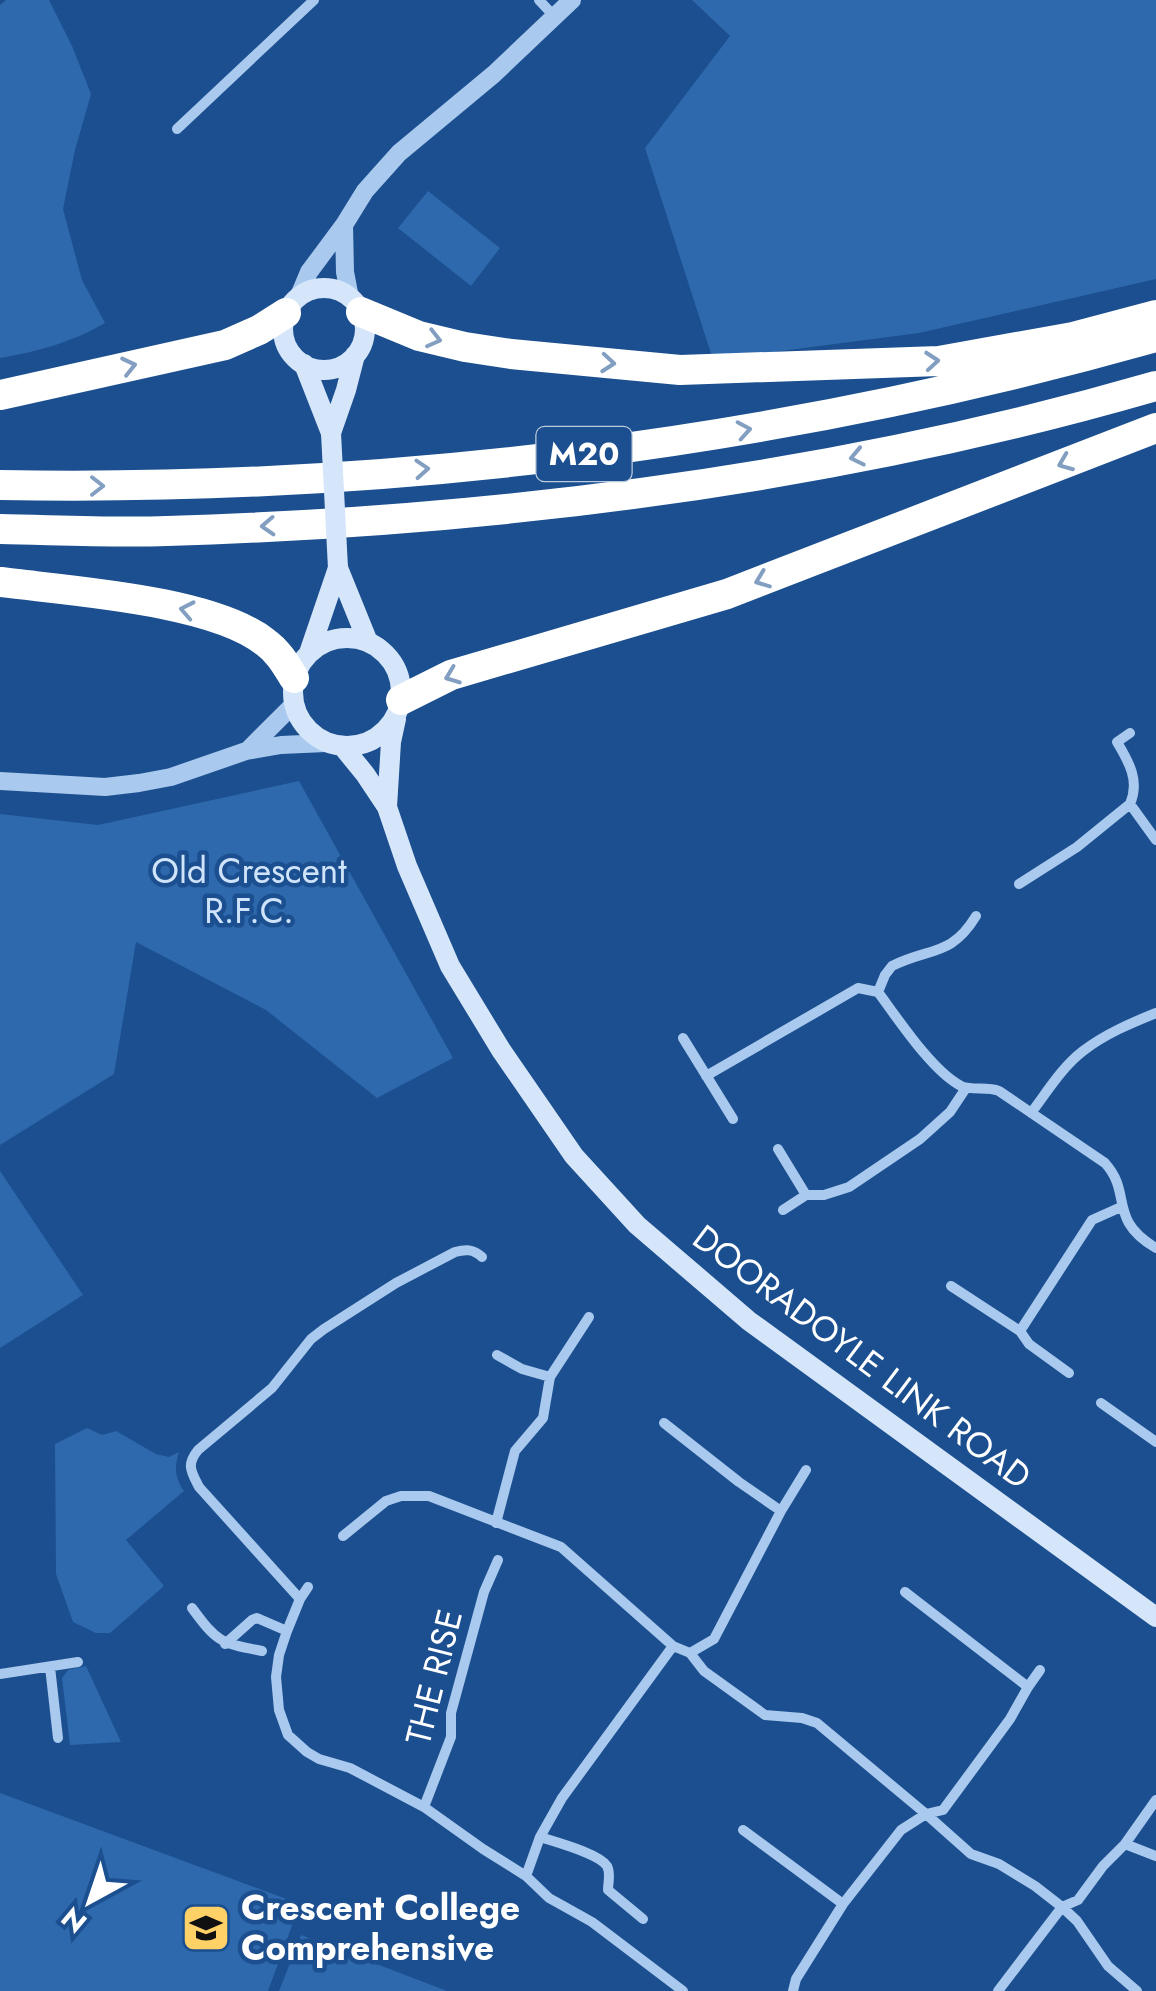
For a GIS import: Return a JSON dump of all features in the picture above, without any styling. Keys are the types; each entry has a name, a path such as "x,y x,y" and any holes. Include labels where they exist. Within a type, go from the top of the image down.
{"highway":[{"path":"0,395 225,345 259,330 292,304"},
{"path":"356,305 419,336 464,347 680,370 939,361 1073,337 1156,315"},
{"name":"M20","path":"0,485 204,484 502,464 593,453 684,440 966,387 1156,337"},
{"name":"M20","path":"0,529 163,531 295,525 611,498 829,463 990,429 1156,386"},
{"path":"399,708 451,674 726,594 1156,428"},
{"path":"0,582 212,615 266,642 299,679"}],"main road":[{"path":"311,290 339,290 356,305 364,334 354,356 331,369 317,369 294,358 283,325 292,304 311,290"},
{"path":"330,433 354,356"},
{"path":"304,364 330,433 338,568 368,642"},
{"path":"299,679 322,644 353,638 368,642 394,665 400,682 399,708 387,730 359,746 334,745 311,734 300,720 299,679 338,568"},
{"name":"DOORADOYLE LINK ROAD","path":"386,806 399,708"},
{"name":"DOORADOYLE LINK ROAD","path":"334,745 365,774 386,806 450,966 501,1050 574,1156 637,1225 748,1321 1156,1618"}],"street":[{"path":"177,128 314,0"},
{"path":"539,0 554,16"},
{"path":"292,304 309,272 366,191 399,153 494,74 572,0"},
{"path":"344,225 345,272 356,305"},
{"path":"246,751 299,679"},
{"path":"1020,884 1077,847 1130,804 1134,797 1133,773 1117,742 1130,733"},
{"path":"0,782 105,787 170,778 246,751 281,745 334,745"},
{"path":"1130,804 1156,840"},
{"path":"878,992 892,966 956,942 976,916"},
{"path":"706,1076 858,988 878,992 951,1080 966,1088 991,1088 1105,1164 1114,1174 1127,1223 1156,1248"},
{"path":"1031,1113 1083,1051 1156,1014"},
{"path":"683,1038 732,1119"},
{"path":"783,1210 806,1195 849,1186 920,1139 950,1112 966,1088"},
{"path":"778,1148 806,1195"},
{"path":"1020,1331 1092,1220 1121,1207"},
{"path":"300,1599 199,1487 191,1472 191,1459 272,1388 324,1328 455,1252 476,1252 482,1257"},
{"path":"951,1286 1020,1331 1030,1344 1068,1372"},
{"path":"496,1523 515,1452 542,1418 550,1377 589,1317"},
{"path":"498,1355 522,1369 550,1377"},
{"path":"1101,1403 1155,1438"},
{"path":"664,1423 781,1511"},
{"path":"690,1653 714,1639 806,1470"},
{"path":"343,1536 386,1500 430,1496 561,1547 672,1646 690,1653 704,1671 766,1714 817,1723 971,1854 1000,1864 1035,1886 1076,1921 1108,1966 1137,1991"},
{"name":"THE RISE","path":"424,1806 451,1737 451,1713 484,1592 498,1560"},
{"path":"308,1586 287,1631 276,1677 279,1710 288,1735 306,1752 350,1768 424,1806 526,1876 549,1898 592,1922 683,1991"},
{"path":"905,1592 1028,1687"},
{"path":"192,1608 210,1633 225,1644 262,1652"},
{"path":"225,1644 257,1618 287,1631"},
{"path":"526,1876 540,1837 562,1798 672,1646"},
{"path":"0,1674 78,1662"},
{"path":"50,1667 58,1738"},
{"path":"793,1991 796,1979 843,1904 901,1830 926,1814 943,1810 1010,1719 1040,1670"},
{"path":"998,1991 1062,1907 1078,1900 1103,1866 1126,1844 1156,1800"},
{"path":"743,1830 843,1904"},
{"path":"540,1837 597,1857 607,1866 608,1890 643,1918"},
{"path":"1126,1844 1156,1856"}],"green space":[{"path":"6,0 49,0 91,94 63,209 82,280 105,323 54,345 0,358 0,5"},
{"path":"692,0 1156,0 1156,279 919,333 713,360 645,148 730,36"},
{"path":"428,191 500,248 471,286 398,228"},
{"name":"Old Crescent R.F.C.","path":"299,781 453,1058 377,1098 266,1010 136,942 114,1074 0,1145 0,814 98,825"},
{"path":"0,1171 83,1295 0,1348"},
{"path":"87,1428 102,1435 116,1431 156,1454 169,1457 179,1452 176,1472 184,1491 126,1540 164,1586 110,1633 96,1633 73,1622 56,1574 55,1444"},
{"path":"86,1666 121,1742 70,1745 62,1678 68,1670"},
{"path":"0,1793 300,1904 268,1991 0,1991"},
{"path":"301,1935 447,1991 279,1991"}],"place":[{"name":"Crescent College Comprehensive","path":"206,1928"}]}
